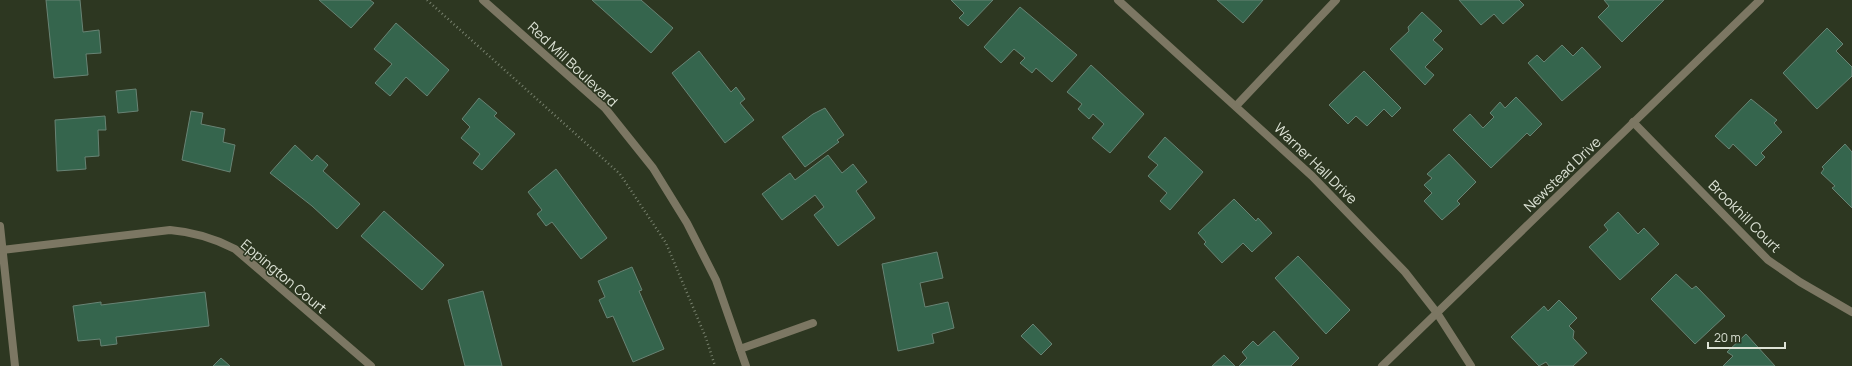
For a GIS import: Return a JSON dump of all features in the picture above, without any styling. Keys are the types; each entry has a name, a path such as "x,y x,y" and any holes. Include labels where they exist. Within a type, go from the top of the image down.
{"street":[{"name":"Red Mill Boulevard","path":"483,0 604,108 653,168 687,223 716,280 746,366"},
{"name":"Warner Hall Drive","path":"1118,0 1329,192 1405,272 1437,313 1471,366"},
{"path":"1236,106 1336,0"},
{"name":"Newstead Drive","path":"1382,366 1760,0"},
{"name":"Brookhill Court","path":"1633,122 1768,260 1800,282 1852,312"},
{"path":"0,226 15,366"},
{"name":"Eppington Court","path":"2,250 170,230 191,232 216,240 235,249 371,366"},
{"path":"740,350 813,323"}],"path":[{"path":"427,0 620,174 666,243 706,338 715,366"}],"building":[{"path":"46,0 80,0 83,32 99,30 101,53 86,54 88,75 54,78"},
{"path":"319,0 370,0 374,3 351,28"},
{"path":"592,0 641,0 673,28 651,53"},
{"path":"951,0 993,0 968,26 959,18 964,13"},
{"path":"1217,0 1263,0 1243,23"},
{"path":"1459,0 1519,0 1524,5 1503,24 1494,14 1481,25"},
{"path":"1604,0 1664,0 1622,42 1598,17 1609,6"},
{"path":"1020,7 1077,55 1052,82 1036,68 1032,73 1020,63 1025,58 1014,49 1001,63 984,47"},
{"path":"1422,12 1442,31 1433,40 1443,49 1425,67 1434,75 1425,85 1390,49 1409,31 1408,27"},
{"path":"396,23 449,70 427,96 406,77 390,96 375,83 392,64 374,49"},
{"path":"1827,28 1843,44 1836,51 1852,67 1852,76 1817,109 1783,73"},
{"path":"1562,45 1573,56 1582,47 1601,67 1562,101 1528,63 1537,55 1544,62"},
{"path":"699,51 731,92 736,87 745,99 740,103 754,120 725,143 672,73"},
{"path":"1091,65 1144,114 1110,153 1092,138 1104,124 1093,114 1089,119 1078,109 1082,104 1067,92"},
{"path":"1364,71 1401,108 1392,117 1384,109 1367,126 1356,116 1348,124 1329,105"},
{"path":"136,89 138,111 118,113 116,91"},
{"path":"1516,97 1542,124 1530,136 1527,133 1491,168 1453,130 1470,114 1483,128 1494,117 1490,113 1500,102 1505,108"},
{"path":"479,98 497,113 494,116 515,134 482,170 473,163 480,154 461,138 470,127 462,119"},
{"path":"1751,99 1777,120 1774,123 1782,132 1761,153 1765,157 1756,166 1733,144 1729,149 1715,136"},
{"path":"825,108 844,135 837,140 839,142 805,167 782,137 813,114"},
{"path":"191,111 203,113 201,124 225,129 223,142 235,145 230,172 182,160"},
{"path":"105,116 106,130 98,130 99,156 85,157 86,169 57,171 55,120"},
{"path":"1165,137 1203,172 1170,210 1160,201 1167,193 1148,176 1158,165 1148,157"},
{"path":"1845,144 1852,152 1852,208 1832,188 1835,186 1821,173 1824,169 1822,167"},
{"path":"295,145 312,161 317,155 328,165 323,171 360,204 337,229 312,206 270,173"},
{"path":"1449,154 1476,182 1457,201 1460,204 1442,220 1424,201 1432,193 1424,185 1432,178 1427,174"},
{"path":"828,155 842,173 853,164 867,182 856,191 875,218 838,246 814,215 824,207 815,195 782,220 762,194 790,173 795,180"},
{"path":"556,169 607,238 581,259 552,222 546,226 537,214 542,210 528,192"},
{"path":"1234,199 1256,221 1258,218 1272,233 1252,252 1243,243 1222,263 1204,244 1206,242 1198,233"},
{"path":"384,211 444,265 422,290 361,236"},
{"path":"1618,212 1638,234 1644,228 1659,244 1620,280 1589,247 1608,230 1604,225"},
{"path":"937,252 943,278 920,283 925,307 948,302 954,328 932,334 934,343 898,351 882,264"},
{"path":"1298,256 1350,310 1326,334 1275,278"},
{"path":"632,267 642,290 639,291 664,349 633,362 613,316 607,318 599,300 605,297 598,281"},
{"path":"1676,274 1692,289 1696,286 1725,316 1695,344 1651,299"},
{"path":"483,291 502,366 465,366 448,300"},
{"path":"205,292 209,326 116,337 117,344 101,346 100,339 78,341 73,306 101,302 101,305"},
{"path":"1559,300 1577,318 1569,326 1574,331 1573,338 1587,353 1573,366 1549,366 1546,362 1539,366 1511,337 1544,306 1548,311"},
{"path":"1033,324 1052,344 1041,355 1021,336"},
{"path":"1274,331 1299,358 1291,366 1239,366 1247,358 1242,352 1253,341 1258,346"},
{"path":"1746,334 1775,366 1723,366 1733,356 1727,352"},
{"path":"1224,355 1235,366 1212,366"},
{"path":"221,358 230,366 213,366"}]}
